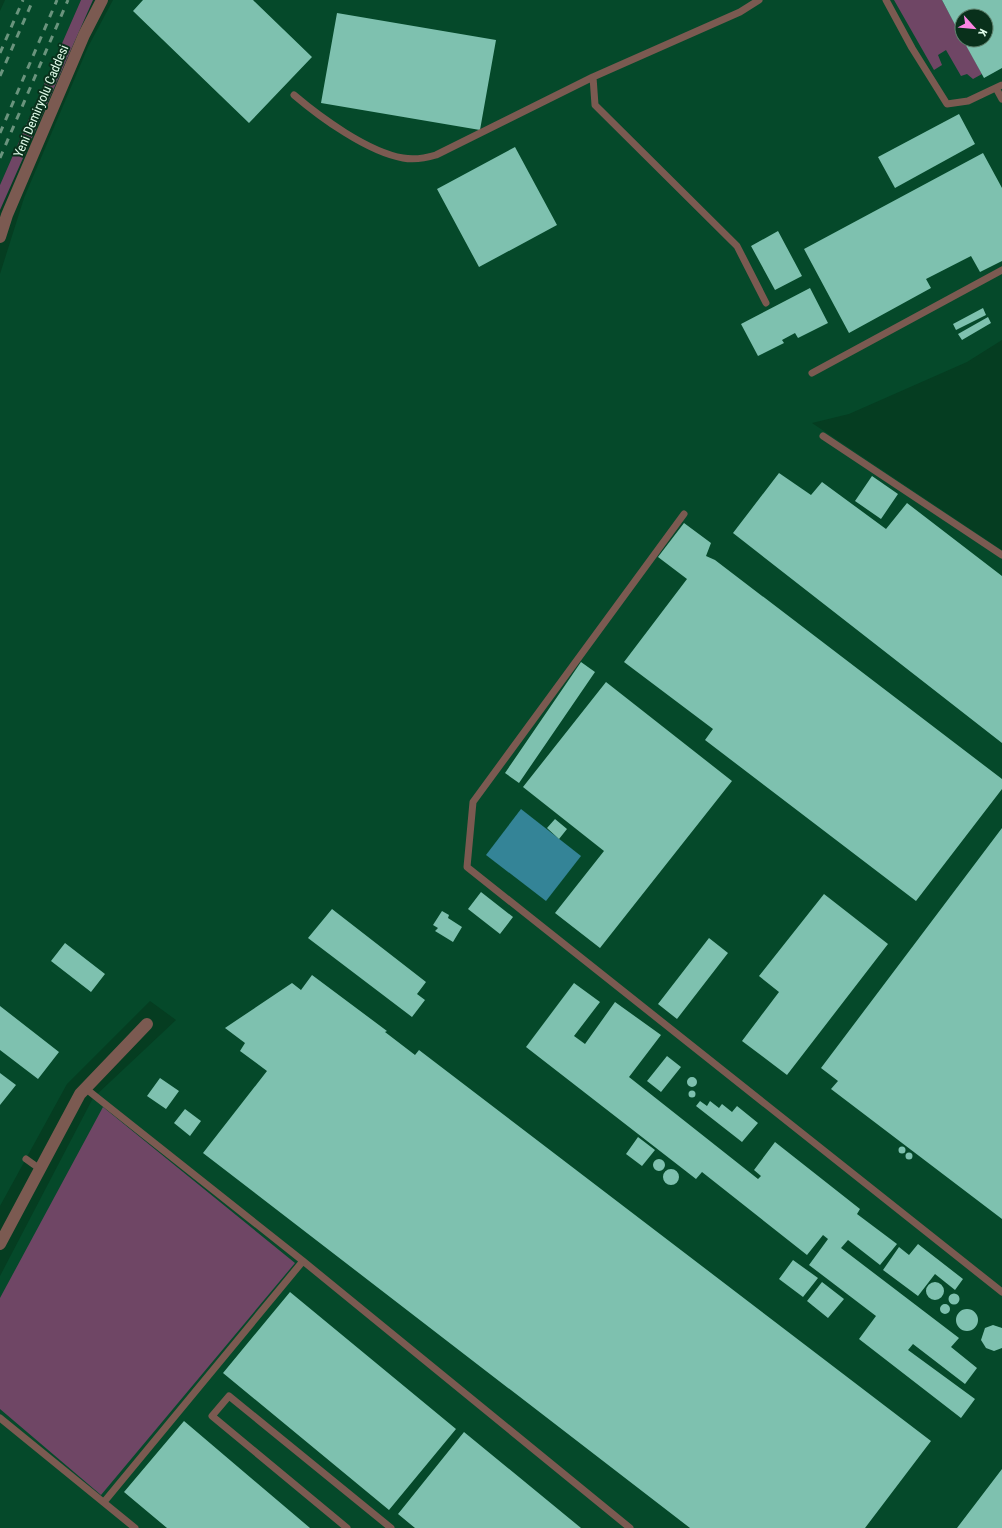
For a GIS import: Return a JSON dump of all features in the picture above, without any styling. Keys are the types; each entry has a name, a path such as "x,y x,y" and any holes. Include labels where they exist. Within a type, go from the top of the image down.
{"street":[{"name":"Yeni Demiryolu Caddesi","path":"0,237 10,208 84,35 102,0"},
{"path":"0,1244 80,1094 147,1024"}],"lane":[{"path":"294,95 319,116 384,153 414,159 436,155 593,77 740,12 759,0"},
{"path":"886,0 912,48 947,104 968,101 999,86 1002,99"},
{"path":"593,77 595,105 737,246 766,303"},
{"path":"812,374 1002,270"},
{"path":"823,436 1002,555"},
{"path":"684,514 473,802 467,867 1002,1292"},
{"path":"85,1088 303,1261 630,1528"},
{"path":"26,1159 40,1169"},
{"path":"104,1502 303,1261"},
{"path":"347,1528 212,1416 229,1396 391,1528"},
{"path":"0,1418 135,1528"}],"shaded area":[{"path":"5,0 81,0 0,185 0,11"},
{"path":"81,0 93,0 0,210 0,185"},
{"path":"113,0 1002,0 1002,340 967,362 849,414 812,423 1002,550 1002,1528 0,1528 0,1276 93,1098 176,1020 150,1001 67,1084 0,1206 0,274 24,198 88,47"},
{"path":"894,0 942,0 954,22 954,48 968,48 982,74 973,79 967,74 961,76 946,50 938,55 942,65 934,70"},
{"path":"103,1107 295,1263 101,1495 0,1409 0,1298"}],"water":[{"path":"521,809 581,856 546,901 486,855"}],"building":[{"path":"143,0 253,0 312,57 249,123 133,11"},
{"path":"942,0 1002,0 1002,68 984,78 967,48 994,48 994,8 954,8 954,23"},
{"path":"337,13 496,40 480,130 321,103"},
{"path":"959,114 975,144 895,188 878,157"},
{"path":"515,147 557,225 479,267 437,189"},
{"path":"983,153 1002,188 1002,261 980,272 971,256 926,279 931,288 849,333 804,249"},
{"path":"778,231 802,276 775,290 751,246"},
{"path":"810,288 828,323 798,338 795,333 782,340 784,343 758,356 741,324"},
{"path":"983,308 986,315 956,330 953,324"},
{"path":"988,317 991,323 962,340 958,334"},
{"path":"779,473 811,495 822,482 886,529 907,503 1002,576 1002,743 733,533"},
{"path":"872,476 898,494 881,519 855,501"},
{"path":"684,523 711,543 706,556 715,560 1002,779 1002,789 916,901 705,740 713,729 624,662 687,579 658,557"},
{"path":"581,662 595,672 519,783 505,773"},
{"path":"606,682 732,781 600,948 555,913 604,851 523,787"},
{"path":"555,819 567,829 559,839 547,828"},
{"path":"1002,828 1002,1219 831,1089 838,1081 821,1068"},
{"path":"481,892 513,917 500,934 468,909"},
{"path":"824,894 888,944 787,1075 742,1041 779,992 759,976"},
{"path":"332,909 426,982 417,994 425,1000 412,1017 308,938"},
{"path":"442,911 449,915 448,918 462,927 453,942 435,931 438,928 433,925"},
{"path":"709,938 728,953 677,1019 658,1004"},
{"path":"65,943 105,974 91,992 51,961"},
{"path":"312,975 387,1031 385,1032 415,1055 419,1050 931,1441 865,1528 690,1528 203,1153 267,1071 240,1051 245,1043 225,1028 292,983 301,990"},
{"path":"574,983 600,1002 574,1036 585,1044 615,1002 661,1035 629,1077 758,1179 761,1176 754,1170 775,1142 860,1209 857,1214 897,1244 880,1265 848,1240 841,1248 959,1338 951,1347 977,1368 965,1384 913,1344 908,1350 975,1399 961,1418 859,1339 876,1316 809,1265 828,1239 823,1235 807,1255 702,1172 696,1179 526,1047"},
{"path":"0,1006 59,1052 38,1079 0,1050"},
{"path":"667,1056 681,1067 661,1092 647,1081"},
{"path":"0,1073 16,1085 0,1105"},
{"path":"690,1077 694,1077 696,1078 696,1086 690,1087 687,1084 687,1080"},
{"path":"160,1078 179,1091 166,1109 147,1096"},
{"path":"692,1091 695,1094 692,1097 689,1094"},
{"path":"700,1101 707,1106 710,1101 719,1108 722,1104 732,1112 737,1106 758,1123 742,1142 696,1106"},
{"path":"185,1109 201,1121 190,1136 174,1123"},
{"path":"638,1137 655,1150 642,1166 626,1154"},
{"path":"902,1146 905,1147 905,1153 902,1154 899,1153 898,1150 899,1147"},
{"path":"909,1152 912,1153 912,1159 909,1160 906,1159 905,1156 906,1153"},
{"path":"659,1159 663,1161 665,1165 663,1169 659,1171 655,1169 653,1165 655,1161"},
{"path":"671,1169 677,1171 679,1177 677,1183 671,1185 665,1183 663,1177 665,1171"},
{"path":"918,1244 963,1279 955,1290 935,1274 918,1296 883,1270 899,1247 909,1255"},
{"path":"793,1260 818,1278 803,1297 779,1279"},
{"path":"822,1282 844,1299 828,1318 807,1301"},
{"path":"935,1282 941,1285 944,1291 941,1297 935,1300 929,1297 926,1291 929,1285"},
{"path":"290,1292 456,1429 389,1510 223,1373"},
{"path":"954,1293 958,1295 960,1299 958,1303 954,1305 950,1303 948,1299 950,1295"},
{"path":"943,1304 947,1304 949,1305 949,1313 943,1314 940,1311 940,1307"},
{"path":"967,1309 975,1312 978,1320 975,1328 967,1331 959,1328 956,1320 959,1312"},
{"path":"993,1325 1002,1328 1002,1348 994,1351 986,1348 981,1340 985,1328"},
{"path":"184,1421 310,1528 167,1528 124,1492"},
{"path":"464,1432 581,1528 415,1528 398,1514"},
{"path":"1002,1469 1002,1528 957,1528"}],"railway":[{"path":"0,53 23,0"},
{"path":"0,76 33,0"},
{"path":"0,133 57,0"},
{"path":"0,158 68,0"}]}
